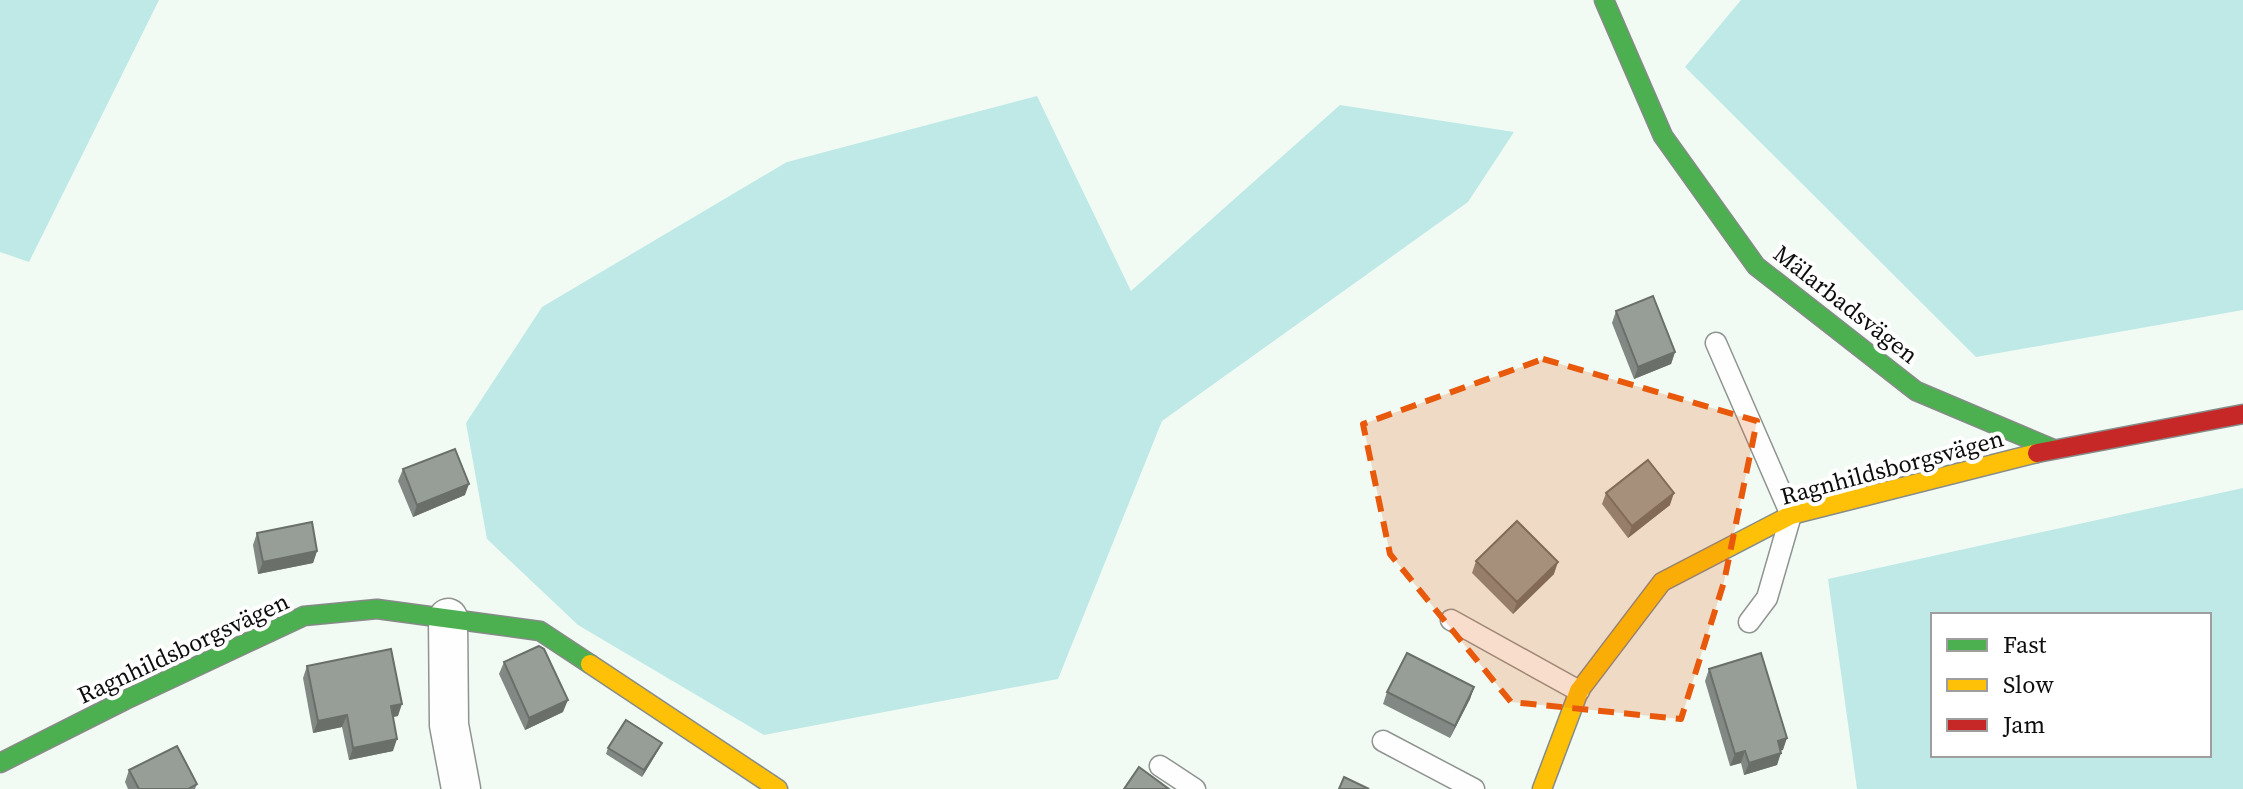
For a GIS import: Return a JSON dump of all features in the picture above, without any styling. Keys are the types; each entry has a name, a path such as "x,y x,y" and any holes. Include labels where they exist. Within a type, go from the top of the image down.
{"street":[{"name":"Mälarbadsvägen","path":"1604,0 1663,136 1756,266 1916,391 2053,449"},
{"name":"Ragnhildsborgsvägen","path":"1542,789 1579,691 1662,582 1791,515 2053,449 2243,414"},
{"name":"Ragnhildsborgsvägen","path":"0,763 304,616 377,609 540,631 778,789"},
{"path":"448,618 449,725 461,789"}],"lane":[{"path":"1716,343 1791,515 1767,598 1749,622"},
{"path":"1451,620 1579,691"},
{"path":"1383,741 1474,789"},
{"path":"1160,766 1195,789"}],"highlighted area":[{"path":"1543,359 1757,421 1724,582 1681,719 1511,702 1390,554 1363,424"}],"shaded area":[{"path":"0,0 159,0 29,262 0,252"},
{"path":"1741,0 2243,0 2243,310 1976,357 1685,67"},
{"path":"1037,96 1131,291 1340,105 1514,132 1468,202 1162,421 1058,679 764,735 578,625 487,539 466,423 542,307 787,162"},
{"path":"2243,488 2243,789 1857,789 1828,579"}],"building":[{"path":"1653,296 1675,352 1638,367 1616,311"},
{"path":"455,449 469,484 417,505 403,469"},
{"path":"1648,460 1674,493 1632,526 1606,493"},
{"path":"1517,521 1558,562 1517,602 1476,561"},
{"path":"312,522 317,551 263,562 257,533"},
{"path":"539,646 544,649 568,700 529,718 504,662"},
{"path":"391,649 402,704 391,706 397,739 353,748 347,715 318,721 307,666"},
{"path":"1407,653 1474,687 1455,726 1387,692"},
{"path":"1761,653 1787,738 1778,741 1781,753 1749,763 1745,751 1735,754 1709,669"},
{"path":"626,720 662,743 644,770 608,748"},
{"path":"177,746 197,784 188,789 139,789 129,770"},
{"path":"1139,767 1169,789 1124,789"},
{"path":"1344,777 1369,789 1339,789"}],"traffic: fast":[{"path":"1604,0 1663,136 1756,266 1916,391 2053,449"},
{"path":"0,763 304,616 377,609 540,631 590,664"}],"traffic: slow":[{"path":"1542,789 1579,691 1662,582 1791,515 2037,453"},
{"path":"590,664 778,789"}],"traffic: jam":[{"path":"2037,453 2243,414"}]}
